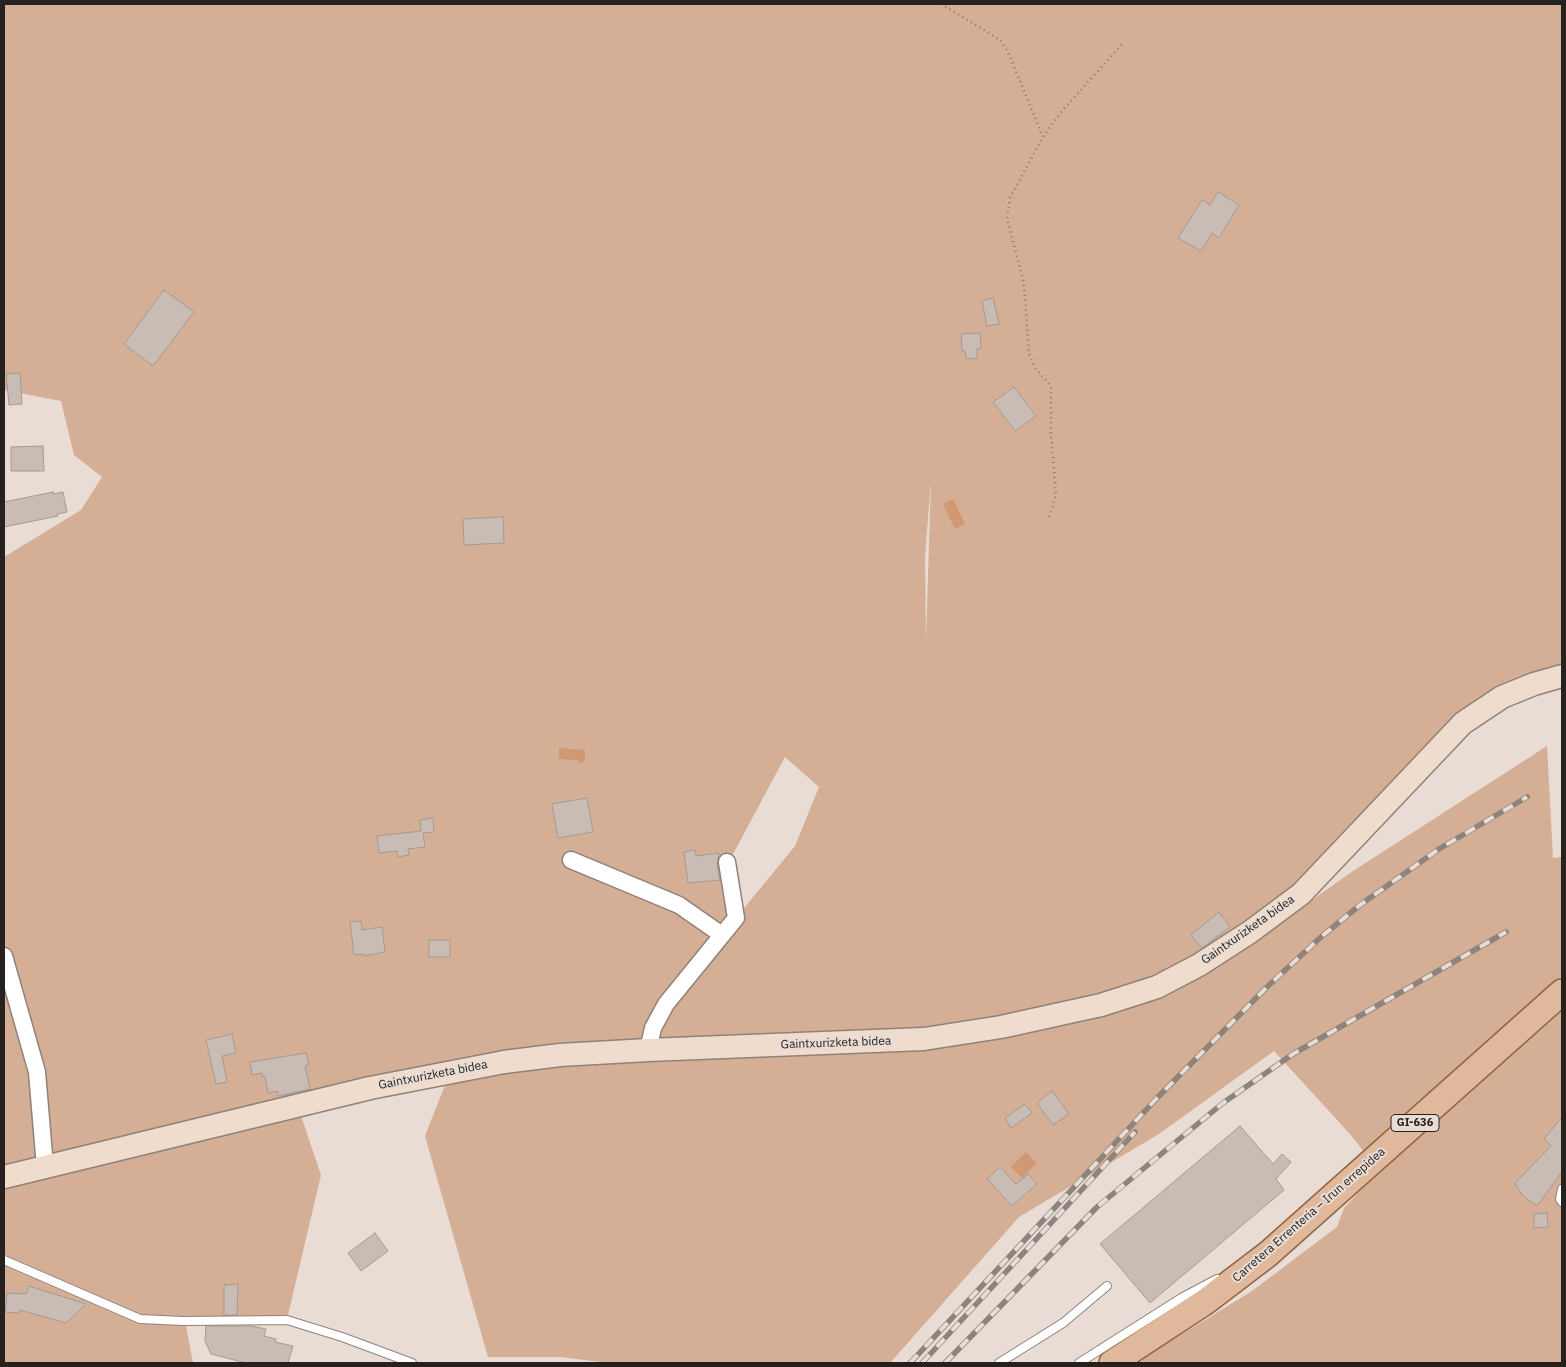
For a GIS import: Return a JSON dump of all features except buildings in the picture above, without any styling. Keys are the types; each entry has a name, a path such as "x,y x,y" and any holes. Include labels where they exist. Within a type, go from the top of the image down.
{"main road":[{"name":"Gaintxurizketa bidea","path":"4,1176 446,1072 551,1056 648,1050 924,1040 1001,1027 1092,1007 1157,987 1226,949 1301,894 1463,723 1502,696 1562,676"},
{"name":"Carretera Errenteria – Irun errepidea","path":"1112,1363 1205,1302 1268,1254 1554,1002"}],"street":[{"path":"571,860 679,905 722,936"},
{"path":"648,1050 653,1028 666,1004 736,918 727,862"},
{"path":"4,956 37,1072 45,1167"}],"lane":[{"path":"1562,1189 1560,1199 1562,1202"},
{"path":"1079,1363 1183,1296 1268,1254"},
{"path":"4,1260 140,1319 182,1321 287,1320 351,1340 412,1363"},
{"path":"998,1363 1064,1323 1107,1286"}],"path":[{"path":"941,4 1000,40 1008,52 1043,137"},
{"path":"1049,517 1056,495 1051,433 1051,386 1035,368 1029,354 1024,284 1007,218 1010,198 1043,137 1062,112 1124,42"}],"shaded area":[{"path":"4,4 1562,4 1562,670 1542,675 1370,810 1292,914 1353,871 1547,746 1553,858 1562,857 1562,1363 1135,1363 1252,1291 1337,1227 1344,1208 1379,1171 1350,1134 1274,1051 1159,1134 1019,1217 890,1363 609,1363 560,1357 488,1357 425,1136 449,1075 294,1095 321,1175 288,1315 186,1326 193,1363 4,1363 4,557 81,510 102,477 74,455 61,401 4,390","holes":["931,480 926,641 925,558","785,757 819,787 795,846 740,913 732,856"]},
{"path":"953,499 965,524 955,529 943,504"},
{"path":"559,748 585,750 585,762 578,763 578,760 559,759"},
{"path":"1026,1152 1037,1163 1022,1178 1011,1167"}],"railway":[{"path":"910,1363 1157,1098 1268,986 1321,937 1360,905 1439,849 1527,797"},
{"path":"945,1363 1097,1207 1223,1103 1293,1054 1506,932"},
{"path":"922,1363 1135,1132"}]}
